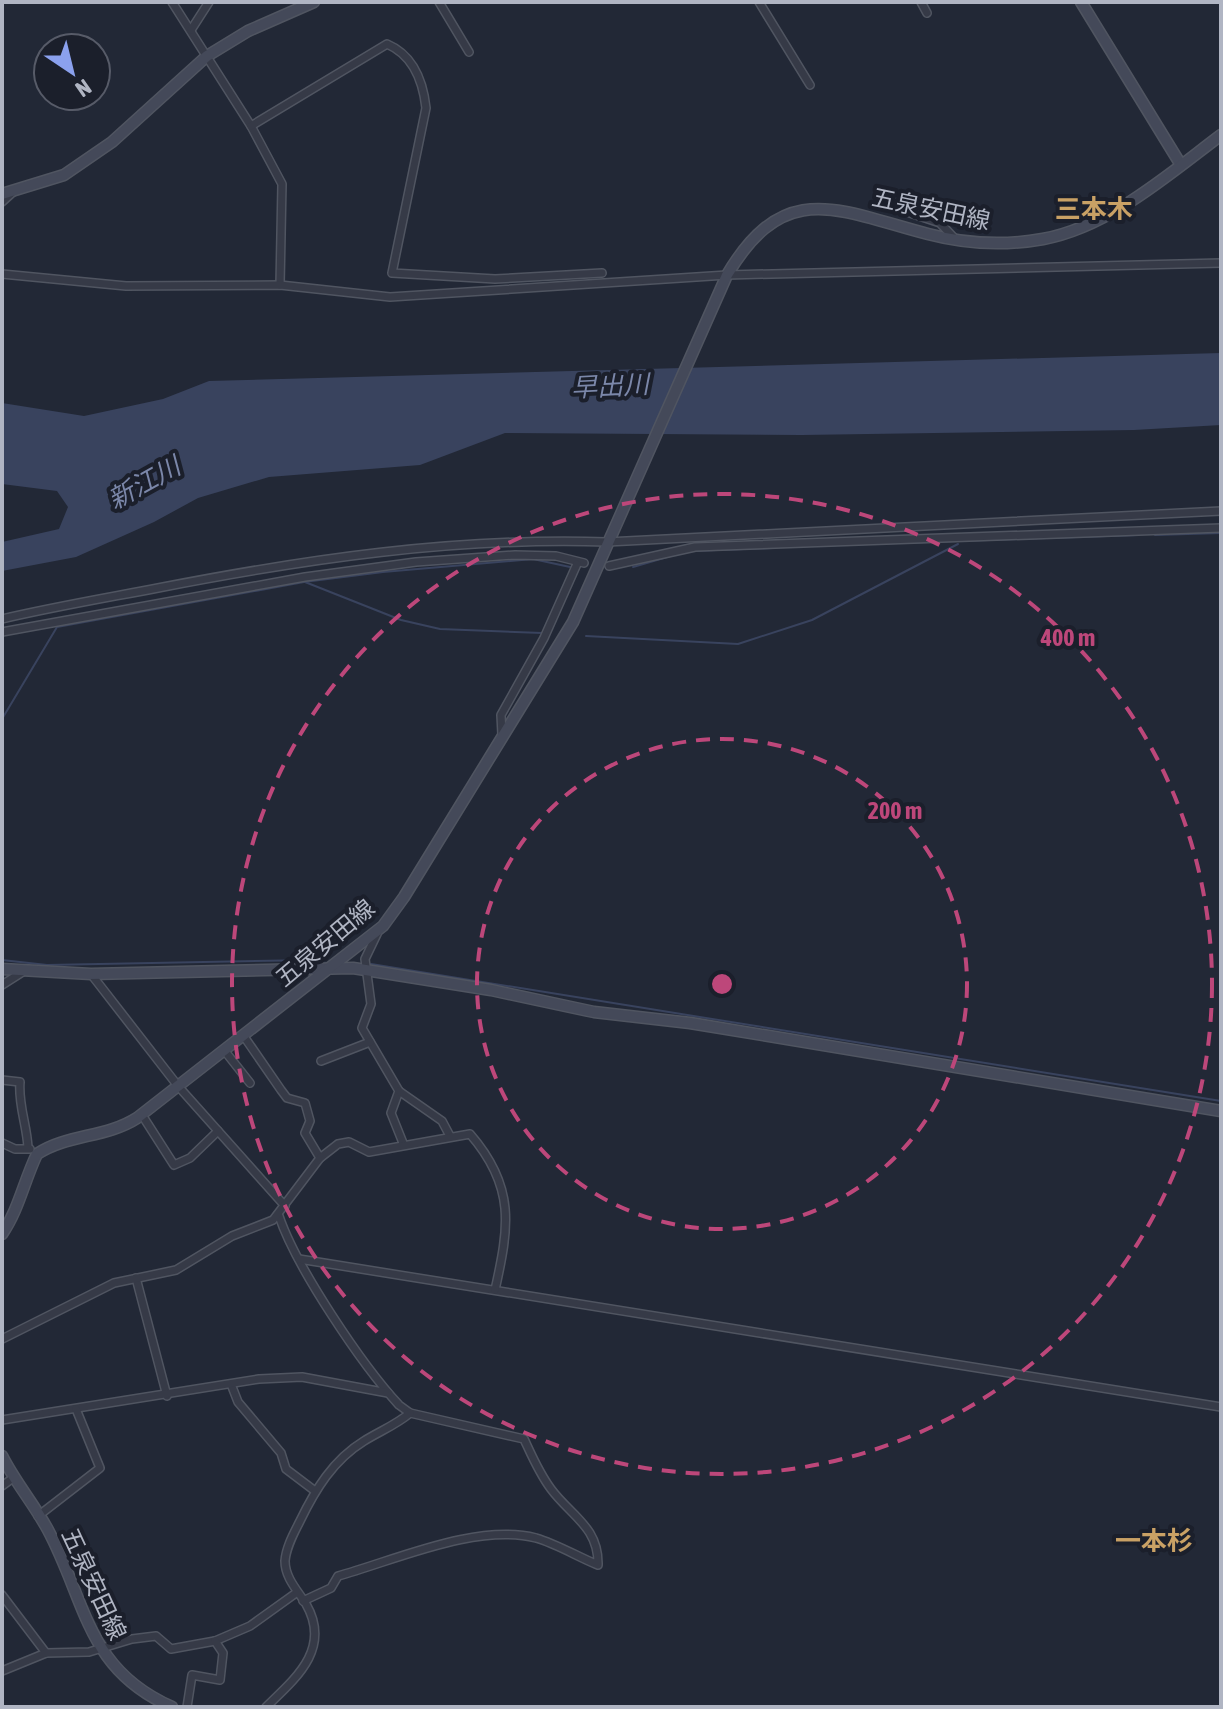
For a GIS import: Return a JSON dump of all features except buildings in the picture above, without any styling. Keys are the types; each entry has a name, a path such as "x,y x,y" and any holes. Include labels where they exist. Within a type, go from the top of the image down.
{"main road":[{"path":"2,194 64,175 112,142 207,56 248,31 314,2"},
{"path":"1081,2 1181,165"},
{"name":"五泉安田線","path":"32,1151 124,1127 379,929 421,871 573,622 726,277 741,251 761,231 792,211 827,207 956,240 995,244 1054,236 1093,221 1181,165 1221,135"},
{"path":"2,969 91,974 331,967 366,971 491,990 594,1012 690,1023 1221,1111"},
{"path":"2,1234 16,1214 32,1151"},
{"name":"五泉安田線","path":"2,1456 38,1516 102,1648 130,1683 172,1707"}],"street":[{"path":"172,2 251,126 282,184 280,285"},
{"path":"191,30 209,2"},
{"path":"439,2 469,52"},
{"path":"759,2 810,85"},
{"path":"921,2 927,13"},
{"path":"251,126 387,44 404,51 424,86 426,108 392,273 495,279 602,273"},
{"path":"2,202 14,190"},
{"path":"883,204 940,223 956,240"},
{"path":"2,274 126,286 280,285 390,297 726,277 1221,263"},
{"path":"2,619 246,571 386,549 1221,511"},
{"path":"609,566 695,547 1221,528"},
{"path":"2,632 305,577 416,562 515,555 556,556 580,564 501,715 502,738"},
{"path":"379,929 365,959 371,1004 362,1028 399,1091 442,1121 450,1136"},
{"path":"2,985 24,971"},
{"path":"91,974 178,1086 285,1206"},
{"path":"243,1035 287,1098 305,1103 310,1121 305,1133 320,1158"},
{"path":"321,1061 370,1042"},
{"path":"224,1050 250,1083"},
{"path":"2,1080 20,1082 18,1100 27,1123 32,1151 15,1149 2,1143"},
{"path":"399,1091 391,1113 403,1143"},
{"path":"142,1115 174,1165 190,1158 218,1131"},
{"path":"2,1339 91,1293 136,1278 176,1270 232,1236 279,1216 320,1158 338,1144 349,1142 369,1152 403,1143 470,1134 488,1155 501,1181 508,1234 495,1290"},
{"path":"279,1216 299,1259 388,1393 410,1413 524,1439 547,1484 582,1518 593,1538 598,1565 538,1539 520,1535 472,1537 338,1576 331,1588 303,1601"},
{"path":"299,1259 1221,1407"},
{"path":"136,1278 167,1396"},
{"path":"2,1420 231,1384 302,1377 388,1393"},
{"path":"231,1384 238,1402 281,1453 286,1469 315,1491"},
{"path":"38,1516 100,1468 76,1409"},
{"path":"266,1707 303,1672 312,1656 314,1630 303,1601 296,1593 285,1559 315,1491 334,1466 362,1442 397,1424 410,1413"},
{"path":"2,1486 13,1478"},
{"path":"2,1671 46,1653 102,1648 132,1639 156,1636 171,1649 215,1641 250,1626 296,1593"},
{"path":"2,1595 46,1653"},
{"path":"187,1707 192,1675 220,1680 223,1653 215,1641"}],"water":[{"path":"1221,353 1221,425 1134,430 802,435 505,433 420,465 269,477 198,498 154,522 76,557 2,571 2,542 59,529 68,507 57,491 2,484 2,403 84,416 163,399 209,381"}],"waterway":[{"path":"1155,535 1221,533"},
{"path":"779,547 1138,535"},
{"path":"586,636 738,644 812,620 958,544"},
{"path":"691,551 773,548"},
{"path":"633,567 681,553"},
{"path":"2,719 57,627 304,582 383,572 533,559 570,567"},
{"path":"305,582 401,620 440,629 542,633"},
{"path":"2,960 47,965 313,960"},
{"path":"371,964 1221,1101"}],"district":[{"name":"三本木","path":"1094,209"},
{"name":"一本杉","path":"1154,1541"}],"water label":[{"name":"早出川","path":"610,386"},
{"name":"新江川","path":"144,483"}]}
